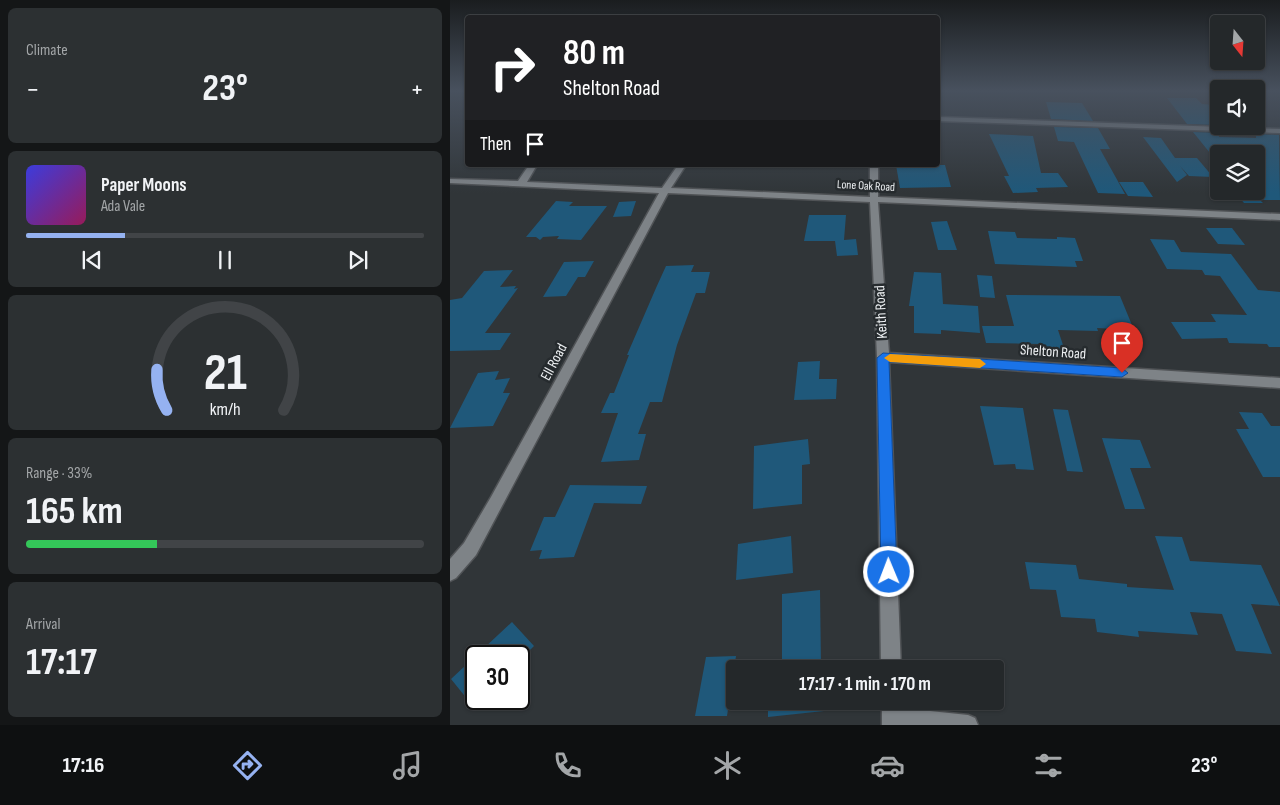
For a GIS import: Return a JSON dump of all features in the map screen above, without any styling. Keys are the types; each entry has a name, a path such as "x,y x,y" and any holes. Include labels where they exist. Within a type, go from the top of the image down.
{"street":[{"path":"1104,125 1280,131"},
{"path":"521,184 532,167"},
{"name":"Ell Road","path":"450,572 470,549 497,502 665,190 681,167"},
{"name":"Keith Road","path":"874,167 874,199 883,358 891,660"},
{"name":"Lone Oak Road","path":"450,180 1280,216"},
{"name":"Shelton Road","path":"883,358 1280,382"},
{"path":"892,714 968,725"}],"building":[{"path":"1054,127 1098,128 1110,149 1100,149 1125,194 1098,193 1074,142 1058,141"},
{"path":"1193,132 1210,133 1210,135 1219,135 1219,137 1256,138 1256,135 1279,135 1280,200 1265,200 1265,145 1210,145 1210,153"},
{"path":"989,134 1033,136 1041,173 1058,173 1068,187 1036,188 1038,192 1013,193 1004,176 1009,176"},
{"path":"1143,137 1161,138 1175,158 1197,158 1210,173 1210,177 1189,176 1180,166 1187,175 1177,182"},
{"path":"940,165 945,165 951,187 900,188 896,167 940,167"},
{"path":"1119,182 1143,182 1153,197 1128,196"},
{"path":"1242,200 1260,200 1263,203 1244,203"},
{"path":"556,201 573,202 569,206 607,206 581,240 557,239 559,236 543,237 540,240 536,237 526,237"},
{"path":"636,201 631,216 613,217 619,202"},
{"path":"809,215 846,215 844,240 856,239 858,255 837,256 835,241 804,241"},
{"path":"947,221 957,250 938,250 931,222"},
{"path":"1206,228 1232,228 1245,245 1218,244"},
{"path":"988,231 1015,232 1017,238 1075,238 1083,261 1075,261 1077,267 995,264"},
{"path":"1150,239 1174,240 1181,252 1231,254 1258,290 1280,292 1280,347 1269,347 1267,344 1229,343 1227,338 1182,339 1171,322 1216,322 1211,314 1247,315 1220,276 1205,275 1202,270 1167,269"},
{"path":"594,261 585,277 578,277 566,296 543,297 564,262"},
{"path":"694,265 691,272 710,272 705,293 696,293 677,345 662,402 650,402 638,434 646,434 639,460 601,462 618,413 601,413 610,393 614,393 629,355 627,355 666,266"},
{"path":"513,270 500,287 516,286 514,289 518,288 485,333 511,333 500,350 450,351 450,300 462,298 484,271"},
{"path":"914,272 941,273 943,304 978,306 980,333 941,330 941,334 914,333 914,306 909,306"},
{"path":"977,275 992,276 995,298 980,297"},
{"path":"1006,295 1120,296 1134,330 1097,328 1098,331 1058,330 1065,351 1042,351 1040,344 986,343 982,326 1014,326"},
{"path":"820,361 819,379 837,379 836,399 794,400 798,362"},
{"path":"499,371 495,380 510,378 503,393 510,393 493,426 450,428 478,373"},
{"path":"980,406 1023,408 1034,470 1016,469 1015,464 994,465"},
{"path":"1053,409 1068,410 1083,472 1067,471"},
{"path":"1239,412 1262,413 1271,426 1280,426 1280,477 1263,477 1236,429 1249,429"},
{"path":"1102,438 1140,440 1151,468 1130,468 1145,509 1125,509"},
{"path":"808,439 810,464 802,465 802,504 753,509 754,446"},
{"path":"570,485 647,486 641,504 594,503 574,557 539,559 542,550 530,551 544,517 555,517"},
{"path":"791,536 793,573 736,580 738,544"},
{"path":"1155,536 1182,537 1190,561 1261,565 1280,606 1251,604 1272,654 1236,651 1222,614 1190,612 1198,635 1138,631 1139,637 1097,632 1095,619 1061,617 1056,590 1030,589 1025,562 1076,565 1079,579 1127,584 1127,587 1174,590"},
{"path":"820,590 821,660 782,660 782,594"},
{"path":"512,622 534,646 530,650 530,645 487,645"},
{"path":"736,656 735,660 726,660 727,716 695,716 706,657"},
{"path":"465,666 465,696 451,679"},
{"path":"768,710 824,710 824,711 768,717"}],"slow traffic":[{"path":"890,358 980,364"}],"route":[{"path":"889,572 883,358 1122,373"}]}
